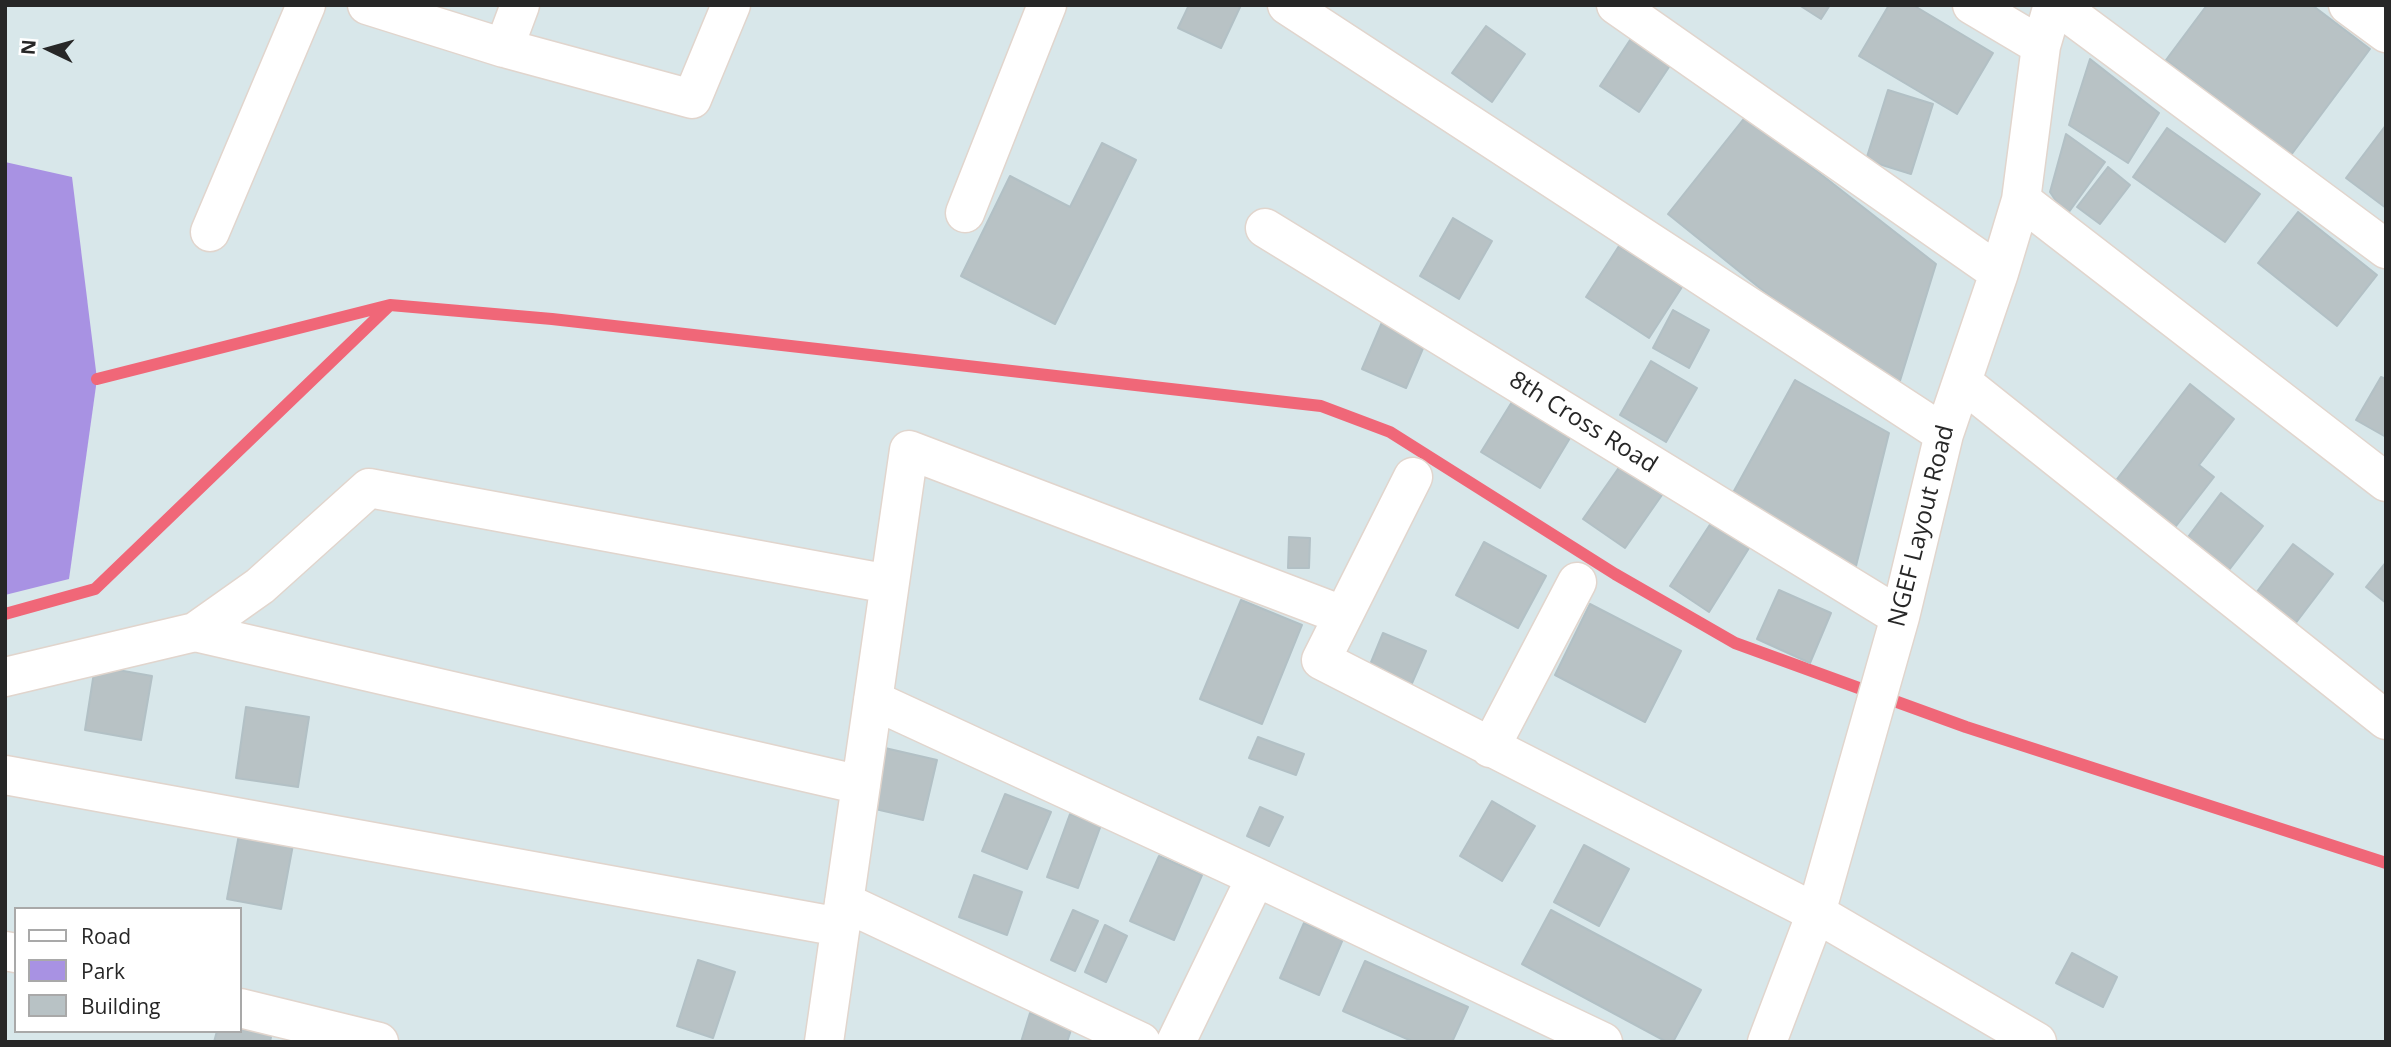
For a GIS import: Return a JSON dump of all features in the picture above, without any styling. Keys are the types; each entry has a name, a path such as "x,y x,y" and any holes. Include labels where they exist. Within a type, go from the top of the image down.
{"street":[{"path":"210,232 306,5"},
{"path":"367,5 504,48 692,99 731,5"},
{"path":"504,48 520,5"},
{"path":"965,213 1046,5"},
{"path":"1287,5 1944,434"},
{"path":"1616,5 1999,273"},
{"path":"1972,5 2041,46"},
{"path":"2055,5 2386,249"},
{"name":"NGEF Layout Road","path":"1767,1042 1816,913 1900,617 1944,434 2021,200 2041,46 2055,5"},
{"path":"2348,5 2386,33"},
{"path":"2021,200 2386,482"},
{"name":"8th Cross Road","path":"1265,228 1900,617"},
{"path":"1962,382 2386,720"},
{"path":"824,1042 909,450 1342,615"},
{"path":"1413,477 1321,660 1816,913 2036,1042"},
{"path":"5,677 195,632 260,586 369,488 889,584"},
{"path":"1490,748 1577,582"},
{"path":"195,632 861,785"},
{"path":"873,700 1256,877 1603,1042"},
{"path":"5,775 842,914 1141,1042"},
{"path":"1176,1042 1256,877"},
{"path":"242,1008 379,1042"}],"green space":[{"path":"5,162 72,177 97,379 69,579 5,595"}],"building":[{"path":"1189,5 1241,5 1221,48 1178,28"},
{"path":"1799,5 1830,5 1821,19"},
{"path":"1889,5 1913,5 1993,53 1957,114 1859,56"},
{"path":"2207,5 2312,5 2370,49 2291,155 2166,60"},
{"path":"1486,26 1525,54 1492,102 1452,73"},
{"path":"1632,37 1671,64 1639,112 1600,86"},
{"path":"2090,59 2159,113 2128,163 2069,125"},
{"path":"1888,90 1933,104 1911,174 1866,160"},
{"path":"1746,116 1936,264 1895,397 1668,214"},
{"path":"2386,125 2386,208 2346,178"},
{"path":"2167,128 2260,194 2225,242 2133,177"},
{"path":"2066,134 2105,162 2066,216 2050,192"},
{"path":"1102,143 1136,160 1055,324 961,276 1010,176 1070,207"},
{"path":"2108,167 2130,185 2100,224 2077,207"},
{"path":"2298,212 2377,275 2337,326 2258,263"},
{"path":"1453,218 1492,241 1459,299 1420,276"},
{"path":"1619,246 1682,287 1649,338 1586,297"},
{"path":"1673,310 1709,330 1689,368 1653,348"},
{"path":"1386,313 1430,332 1406,388 1362,369"},
{"path":"1651,361 1697,388 1666,442 1620,415"},
{"path":"2381,377 2386,379 2386,437 2356,420"},
{"path":"1795,380 1889,433 1855,570 1729,500"},
{"path":"2190,384 2234,419 2199,465 2214,477 2173,530 2114,483"},
{"path":"1515,397 1573,433 1540,488 1481,452"},
{"path":"1620,466 1662,495 1625,548 1583,519"},
{"path":"2221,493 2263,526 2229,570 2188,537"},
{"path":"1711,523 1749,548 1709,612 1670,586"},
{"path":"1289,537 1310,538 1309,568 1288,568"},
{"path":"1484,542 1546,576 1518,628 1456,595"},
{"path":"2293,544 2333,574 2295,624 2256,593"},
{"path":"2386,562 2386,603 2366,587"},
{"path":"1779,590 1831,613 1810,663 1757,639"},
{"path":"1241,600 1302,625 1262,724 1200,699"},
{"path":"1590,604 1681,651 1645,722 1555,675"},
{"path":"1383,633 1426,651 1409,690 1367,672"},
{"path":"95,666 152,676 141,740 85,730"},
{"path":"246,707 309,717 298,787 236,778"},
{"path":"1258,737 1304,754 1296,775 1249,758"},
{"path":"885,748 937,760 923,820 871,808"},
{"path":"1005,794 1051,812 1027,869 982,851"},
{"path":"1492,801 1535,826 1502,881 1460,856"},
{"path":"1260,807 1283,817 1269,846 1247,836"},
{"path":"1070,814 1101,825 1078,888 1047,877"},
{"path":"241,824 295,834 281,909 227,899"},
{"path":"1584,845 1629,869 1599,926 1554,902"},
{"path":"1159,856 1202,875 1174,940 1130,921"},
{"path":"974,875 1022,892 1007,935 959,917"},
{"path":"1073,910 1098,921 1075,971 1051,960"},
{"path":"1551,910 1701,990 1673,1042 1667,1042 1522,964"},
{"path":"1304,923 1343,939 1319,995 1280,978"},
{"path":"1105,925 1127,936 1106,982 1085,972"},
{"path":"2072,953 2117,977 2103,1007 2056,983"},
{"path":"698,960 735,972 713,1038 677,1026"},
{"path":"1365,961 1468,1007 1452,1042 1414,1042 1343,1011"},
{"path":"1030,1013 1072,1027 1067,1042 1021,1042"},
{"path":"242,1024 272,1032 270,1042 214,1042 216,1033 242,1033"}],"waterway":[{"path":"97,379 390,305 552,319 1321,406 1390,432 1615,574 1735,643 1966,727 2386,863"},
{"path":"5,614 95,589 388,307"}]}
